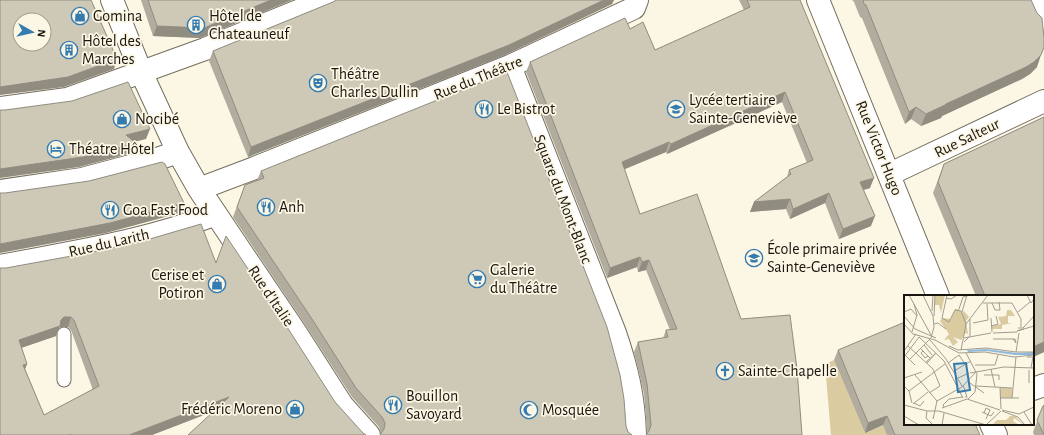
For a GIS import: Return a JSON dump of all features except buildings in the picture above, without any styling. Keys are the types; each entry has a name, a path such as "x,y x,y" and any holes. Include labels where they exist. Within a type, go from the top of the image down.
{"street":[{"name":"Rue d'Italie","path":"112,0 141,72 178,152 199,188 296,333 336,412 369,435"},
{"path":"0,108 67,99 205,49 325,0"},
{"name":"Rue du Théâtre","path":"199,188 252,169 510,66 634,8 637,0"},
{"name":"Rue Victor Hugo","path":"818,0 890,174 938,295"},
{"path":"1034,0 1044,20"},
{"name":"Square du Mont-Blanc","path":"510,66 611,334 626,365 631,387 635,435"},
{"name":"Rue Salteur","path":"890,174 1044,101"},
{"path":"0,191 82,179 178,152"},
{"name":"Rue du Larith","path":"0,266 70,256 193,223 216,214"},
{"path":"1034,389 1044,385"},
{"path":"991,425 996,435"}],"lane":[{"path":"64,334 64,380"}],"shaded area":[{"path":"834,360 865,433 896,420 904,424 904,425 968,435 831,435 825,364"}],"place":[{"name":"Gomina","path":"80,16"},
{"name":"Hôtel de Chateauneuf","path":"196,25"},
{"name":"Hôtel des Marches","path":"69,50"},
{"name":"Théâtre Charles Dullin","path":"318,83"},
{"name":"Le Bistrot","path":"484,109"},
{"name":"Lycée tertiaire Sainte-Geneviève","path":"676,109"},
{"name":"Nocibé","path":"122,119"},
{"name":"Théatre Hôtel","path":"56,149"},
{"name":"Anh","path":"266,207"},
{"name":"Goa Fast Food","path":"110,210"},
{"name":"École primaire privée Sainte-Geneviève","path":"754,258"},
{"name":"Galerie du Théâtre","path":"477,279"},
{"name":"Cerise et Potiron","path":"217,284"},
{"name":"Sainte-Chapelle","path":"725,371"},
{"name":"Bouillon Savoyard","path":"393,405"},
{"name":"Frédéric Moreno","path":"295,409"},
{"name":"Mosquée","path":"529,410"}]}
